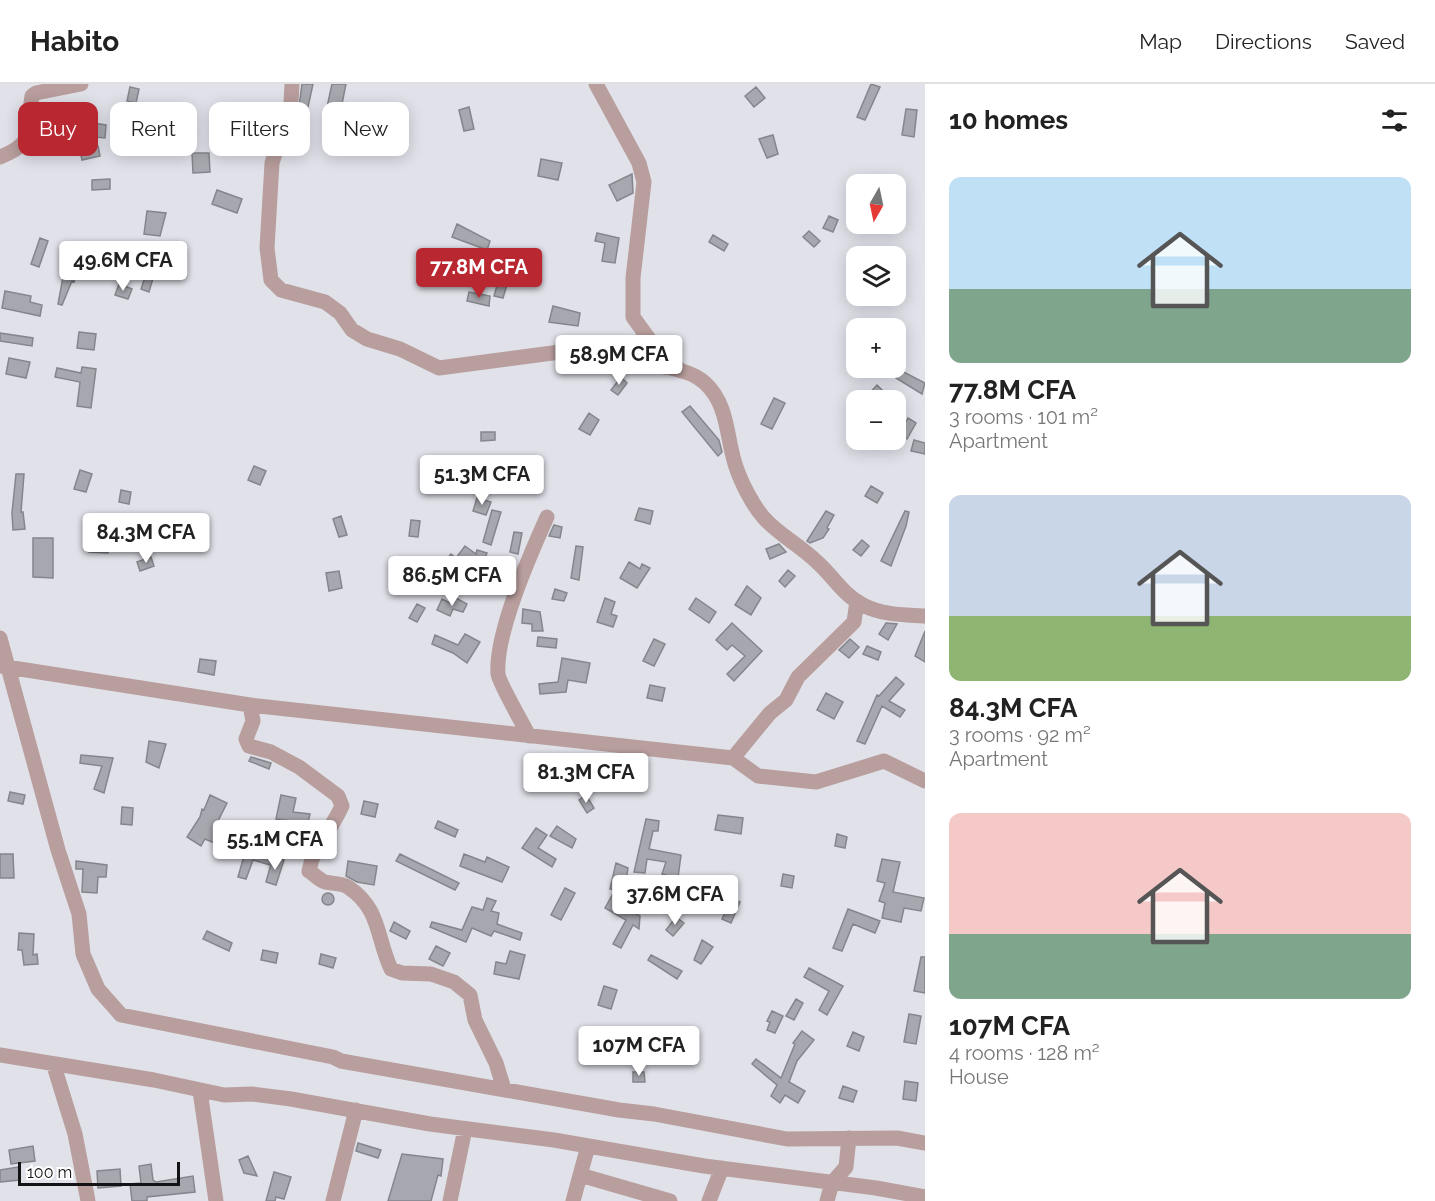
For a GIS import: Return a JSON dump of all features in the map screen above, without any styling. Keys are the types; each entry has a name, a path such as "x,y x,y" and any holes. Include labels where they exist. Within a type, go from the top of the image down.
{"street":[{"path":"0,157 18,150 25,143 32,96 36,93 81,84"},
{"path":"292,84 291,103 272,163 267,248 271,280 281,290 325,302 340,313 352,330 367,339 400,349 439,368 560,352 579,359 637,363 695,375 716,396 731,439 736,466 764,518 817,562 841,590 857,601 886,613 925,616"},
{"path":"596,84 639,163 645,183 633,278 633,317 654,346 681,372"},
{"path":"529,736 498,677 500,647 526,564 547,517"},
{"path":"733,758 771,713 786,700 798,677 854,622 858,614 857,601"},
{"path":"0,638 4,666 79,914 83,954 99,990 121,1015 333,1057 341,1061 787,1139 897,1138 925,1143"},
{"path":"4,666 250,705 733,758 758,776 816,782 884,761 925,781"},
{"path":"250,705 253,721 246,739 249,746 271,752 299,767 338,796 342,806 312,859 309,871 323,881 345,885 363,898 373,912 383,953 391,969 402,973 431,974 454,982 470,995 475,1020 496,1063 504,1089"},
{"path":"0,1055 54,1066 154,1080 224,1095 252,1094 291,1099 722,1168 925,1197"},
{"path":"54,1066 75,1134 88,1201"},
{"path":"200,1091 216,1201"},
{"path":"333,1201 356,1110"},
{"path":"450,1201 465,1128"},
{"path":"827,1201 832,1183 846,1167 849,1138"},
{"path":"573,1201 588,1146"},
{"path":"709,1201 722,1168"},
{"path":"580,1175 670,1201"}],"building":[{"path":"302,84 313,84 309,102 300,102"},
{"path":"332,84 346,84 342,102 328,102"},
{"path":"871,84 880,87 865,120 857,117"},
{"path":"130,87 139,89 136,102 127,101"},
{"path":"756,87 765,98 754,107 745,96"},
{"path":"469,107 474,129 464,131 459,110"},
{"path":"906,109 917,110 914,137 902,135"},
{"path":"98,124 106,125 105,138 98,137"},
{"path":"773,135 778,154 767,158 759,139"},
{"path":"98,146 100,156 82,160 81,156 98,156"},
{"path":"197,153 209,153 210,172 193,173 192,156 197,156"},
{"path":"541,159 562,163 558,180 538,176"},
{"path":"632,174 633,193 617,201 609,185"},
{"path":"110,179 110,189 92,190 92,180"},
{"path":"217,190 242,199 237,213 212,204"},
{"path":"147,211 166,213 160,236 144,234"},
{"path":"829,216 838,220 833,232 823,228"},
{"path":"457,224 490,241 487,250 452,237"},
{"path":"809,231 820,241 814,247 803,237"},
{"path":"597,233 619,238 615,263 602,261 605,243 595,241"},
{"path":"713,235 728,244 724,251 709,242"},
{"path":"40,238 48,241 39,267 31,264"},
{"path":"93,256 110,256 118,260 114,268 92,266"},
{"path":"66,261 78,264 74,282 72,281 62,305 58,304"},
{"path":"149,265 156,268 149,292 141,289"},
{"path":"500,275 509,278 503,298 494,296"},
{"path":"119,284 132,289 128,299 115,295"},
{"path":"5,291 31,296 30,302 42,305 40,316 2,308"},
{"path":"469,292 490,296 489,306 467,301"},
{"path":"553,306 580,313 578,326 549,322"},
{"path":"79,332 96,334 94,350 77,348"},
{"path":"0,333 33,338 32,346 0,341"},
{"path":"9,358 30,362 26,378 6,374"},
{"path":"82,367 96,369 91,408 77,406 80,382 55,377 57,368 81,373"},
{"path":"906,373 925,383 922,394 896,378 906,378"},
{"path":"621,377 627,383 618,395 611,390"},
{"path":"877,385 882,390 872,390"},
{"path":"774,398 785,403 772,429 761,424"},
{"path":"690,406 719,440 722,452 718,456 682,412"},
{"path":"589,413 599,420 590,435 579,429"},
{"path":"908,418 916,423 907,439 906,438"},
{"path":"481,432 495,432 495,440 481,441"},
{"path":"914,440 925,443 925,454 911,451"},
{"path":"254,466 266,471 260,485 248,480"},
{"path":"80,470 92,474 86,492 74,489"},
{"path":"16,474 24,474 21,512 23,512 25,529 13,530 12,513"},
{"path":"871,486 883,493 877,503 865,496"},
{"path":"121,490 131,492 129,504 119,502"},
{"path":"477,498 491,502 486,515 473,511"},
{"path":"639,508 653,511 650,524 635,520"},
{"path":"492,510 501,512 491,545 483,542"},
{"path":"826,511 834,515 827,528 829,529 823,538 810,543 807,541"},
{"path":"905,511 909,512 906,526 891,566 881,561"},
{"path":"341,516 347,535 339,537 333,519"},
{"path":"411,520 420,521 418,537 409,536"},
{"path":"554,525 562,527 560,538 549,536"},
{"path":"514,532 522,533 518,554 510,552"},
{"path":"33,538 53,538 53,578 33,577"},
{"path":"862,540 869,546 861,556 853,550"},
{"path":"90,542 108,543 108,553 89,552"},
{"path":"779,544 786,552 770,559 766,549"},
{"path":"465,546 476,554 477,550 487,553 482,566 473,563 461,584 440,567 451,554 456,558"},
{"path":"576,546 583,547 579,580 571,578"},
{"path":"151,557 154,566 140,571 137,562"},
{"path":"629,562 640,569 642,564 650,568 637,588 620,578"},
{"path":"788,570 795,576 785,587 779,581"},
{"path":"339,571 342,588 329,591 326,573"},
{"path":"747,586 761,598 751,615 735,605"},
{"path":"555,589 567,593 564,601 552,599"},
{"path":"456,598 467,604 463,612 453,609 450,616 437,610 442,599 452,604"},
{"path":"605,598 615,602 611,614 617,616 613,627 597,622"},
{"path":"696,598 716,612 709,623 689,609"},
{"path":"417,604 425,608 417,622 409,618"},
{"path":"523,609 540,612 543,631 532,631 532,624 522,623"},
{"path":"732,623 762,651 734,681 727,674 745,656 732,645 727,650 716,640"},
{"path":"886,623 897,624 888,640 879,634"},
{"path":"925,631 925,662 915,656"},
{"path":"465,634 480,642 467,663 453,653 432,644 435,635 458,645"},
{"path":"538,637 557,639 556,648 537,646"},
{"path":"654,639 665,644 654,666 643,661"},
{"path":"850,639 859,647 849,658 839,650"},
{"path":"867,646 881,652 878,660 863,654"},
{"path":"562,658 590,663 586,683 568,680 566,692 540,694 539,684 558,682"},
{"path":"200,659 216,661 214,675 198,672"},
{"path":"896,677 904,684 889,701 905,710 900,717 882,706 865,744 857,741 877,695 879,696"},
{"path":"650,685 665,688 662,701 647,698"},
{"path":"826,693 843,702 834,719 817,710"},
{"path":"149,741 166,744 159,768 146,762"},
{"path":"81,755 113,758 104,793 94,789 102,766 80,763"},
{"path":"251,757 271,763 269,769 249,761"},
{"path":"10,792 25,795 23,804 8,801"},
{"path":"210,795 227,803 215,827 225,832 219,845 205,839 201,846 187,837 200,817 202,809 204,810"},
{"path":"281,795 296,798 293,812 310,814 308,823 276,819"},
{"path":"586,795 594,808 587,813 579,800"},
{"path":"364,801 378,804 375,817 361,814"},
{"path":"122,807 133,808 132,825 121,824"},
{"path":"718,815 743,818 741,834 715,830"},
{"path":"646,819 659,821 658,831 653,831 649,849 681,855 677,885 668,882 669,876 662,874 666,862 647,859 645,873 634,872"},
{"path":"438,821 458,830 455,837 435,828"},
{"path":"557,826 576,839 572,848 550,836"},
{"path":"536,828 547,835 538,848 556,859 552,867 522,848"},
{"path":"837,834 847,837 845,848 835,846"},
{"path":"246,849 272,857 270,865 253,860 246,879 238,877"},
{"path":"0,854 13,854 14,878 0,878"},
{"path":"400,854 459,883 455,890 396,861"},
{"path":"464,854 485,862 487,857 509,867 502,882 460,866"},
{"path":"273,857 284,860 276,885 266,882"},
{"path":"882,859 900,862 893,892 924,898 921,911 904,908 901,922 882,918 885,903 879,901 885,883 877,881"},
{"path":"76,861 107,865 106,877 98,877 97,893 82,892 83,869 76,869"},
{"path":"348,861 377,866 374,885 357,882 346,876"},
{"path":"616,863 628,868 622,906 640,916 639,929 633,925 621,948 613,944 626,920 605,908 615,890 610,889"},
{"path":"783,874 794,876 792,888 781,886"},
{"path":"565,888 575,893 561,920 551,915"},
{"path":"330,893 334,899 330,905 326,905 322,897"},
{"path":"487,898 496,901 491,911 499,913 497,924 522,933 520,940 494,931 491,936 472,928 466,942 430,927 432,922 462,930 472,907 483,910"},
{"path":"731,899 740,902 731,923 722,919"},
{"path":"848,909 880,921 875,933 853,924 842,951 833,948"},
{"path":"676,917 684,923 673,936 666,930"},
{"path":"394,922 410,931 406,939 390,931"},
{"path":"207,931 232,943 229,951 203,939"},
{"path":"19,933 34,934 33,955 37,954 38,964 24,965 22,950 18,950"},
{"path":"702,940 713,947 701,964 694,960"},
{"path":"436,946 450,953 443,966 429,959"},
{"path":"263,950 278,953 276,963 261,960"},
{"path":"510,951 525,955 519,979 494,974 496,962 506,964"},
{"path":"321,954 336,958 333,968 319,964"},
{"path":"651,955 682,971 677,979 648,960"},
{"path":"921,957 925,957 925,993 914,991"},
{"path":"809,968 843,986 827,1015 819,1010 829,991 804,977"},
{"path":"604,986 617,990 611,1009 598,1005"},
{"path":"796,999 803,1003 794,1020 786,1016"},
{"path":"772,1011 783,1016 775,1033 767,1030 770,1022 767,1021"},
{"path":"909,1014 921,1016 916,1044 904,1042"},
{"path":"802,1031 814,1040 797,1061 789,1082 805,1091 798,1103 785,1095 780,1103 771,1096 777,1085 752,1064 756,1059 781,1078 795,1044 793,1043"},
{"path":"853,1032 864,1037 859,1051 847,1046"},
{"path":"633,1072 644,1072 645,1082 633,1082"},
{"path":"905,1081 918,1083 916,1101 903,1099"},
{"path":"843,1086 857,1091 853,1102 839,1098"},
{"path":"358,1143 381,1150 378,1158 356,1151"},
{"path":"33,1146 35,1161 11,1164 9,1150"},
{"path":"402,1154 443,1159 441,1176 438,1175 431,1201 388,1201"},
{"path":"248,1156 257,1176 244,1173 239,1160"},
{"path":"151,1164 153,1180 156,1182 193,1176 195,1192 147,1197 147,1201 132,1201 130,1184 141,1183 139,1166"},
{"path":"18,1167 20,1180 0,1182 0,1170"},
{"path":"120,1169 121,1186 98,1188 97,1171"},
{"path":"274,1172 291,1177 284,1199 276,1197 275,1201 266,1201"}]}
